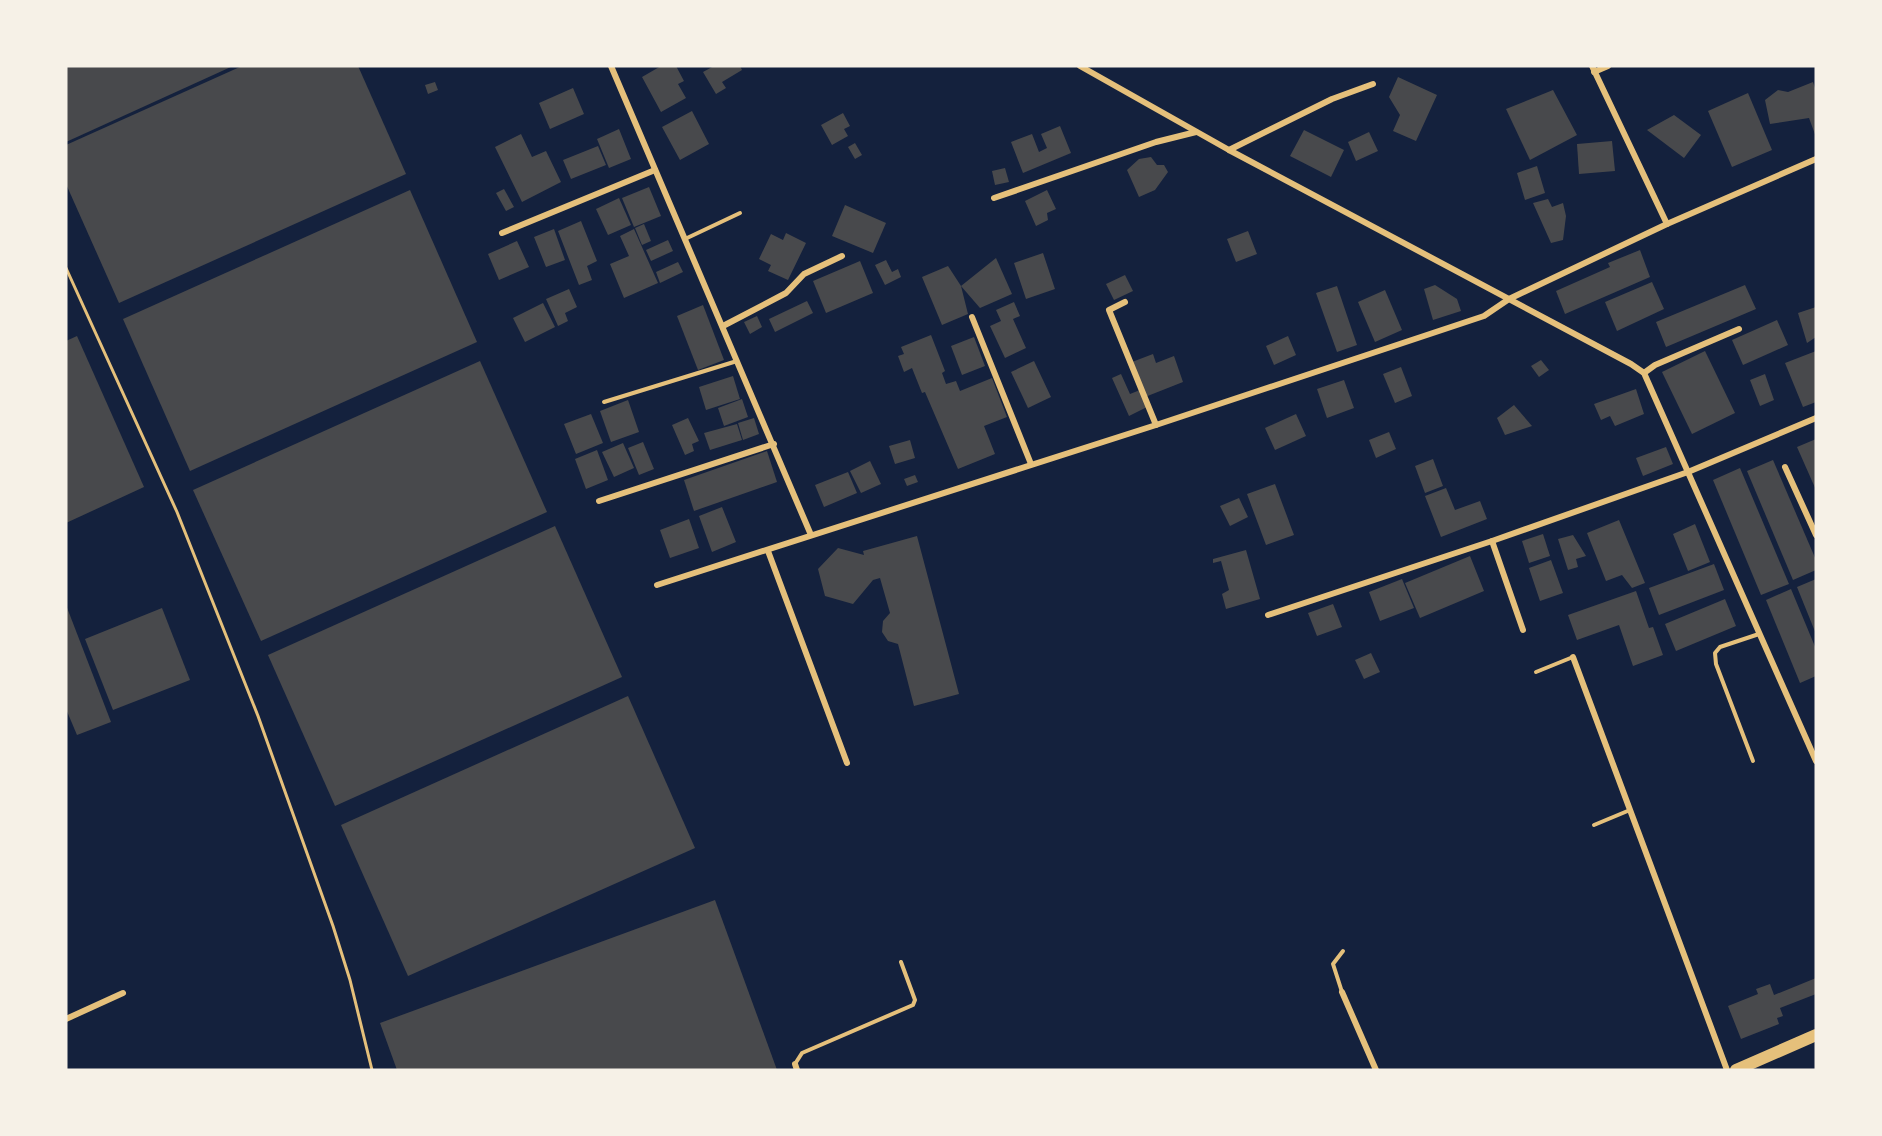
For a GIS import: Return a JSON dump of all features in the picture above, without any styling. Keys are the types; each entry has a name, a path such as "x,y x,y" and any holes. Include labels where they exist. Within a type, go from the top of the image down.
{"main road":[{"path":"1736,1070 1816,1035"}],"street":[{"path":"611,66 811,535"},
{"path":"1080,66 1229,150 1644,373 1816,761"},
{"path":"1608,66 1593,69 1667,224"},
{"path":"1229,150 1332,99 1373,84"},
{"path":"994,198 1156,142 1197,131"},
{"path":"657,585 1156,425 1484,316 1509,299 1667,224 1816,159"},
{"path":"502,233 655,170"},
{"path":"723,326 786,293 804,274 842,256"},
{"path":"1125,302 1109,310 1156,425"},
{"path":"972,316 1031,464"},
{"path":"1644,373 1655,365 1739,329"},
{"path":"1268,615 1492,541 1688,472 1816,418"},
{"path":"599,501 774,444"},
{"path":"1785,467 1816,535"},
{"path":"1492,541 1524,630"},
{"path":"768,551 847,763"},
{"path":"1573,657 1727,1070"},
{"path":"1342,992 1376,1070"},
{"path":"66,1019 123,993"}],"lane":[{"path":"685,239 740,213"},
{"path":"604,402 737,361"},
{"path":"1753,761 1716,663 1715,653 1720,647 1760,633"},
{"path":"1536,672 1573,657"},
{"path":"1594,825 1629,810"},
{"path":"1342,992 1333,964 1343,951"},
{"path":"796,1067 802,1053 913,1005 915,1000 901,963"}],"path":[{"path":"66,268 177,512 258,716 347,969 372,1070"}],"building":[{"path":"66,66 233,66 66,142"},
{"path":"242,66 358,66 406,174 119,303 66,184 66,145"},
{"path":"661,66 676,66 684,81 678,84 686,98 661,112 642,77"},
{"path":"714,66 740,66 742,70 722,82 726,88 716,94 703,72"},
{"path":"1398,77 1437,95 1416,141 1393,131 1400,115 1389,97"},
{"path":"435,82 438,90 428,94 425,85"},
{"path":"1813,82 1816,91 1816,137 1809,118 1770,124 1765,100 1778,90 1788,92"},
{"path":"573,88 584,114 550,129 539,103"},
{"path":"1553,90 1577,135 1530,160 1506,109"},
{"path":"1748,93 1772,150 1732,167 1708,111"},
{"path":"692,111 709,144 680,160 662,127"},
{"path":"843,113 850,126 844,129 848,136 832,145 821,125"},
{"path":"1674,115 1701,135 1684,158 1647,130"},
{"path":"1060,126 1071,153 1023,173 1011,142 1032,134 1039,152 1047,148 1041,134"},
{"path":"619,129 631,159 609,168 597,139"},
{"path":"1304,130 1344,150 1331,177 1290,156"},
{"path":"1369,132 1378,151 1356,161 1348,142"},
{"path":"521,134 532,157 546,151 561,182 522,202 495,147"},
{"path":"1612,141 1615,171 1579,174 1577,144"},
{"path":"855,143 862,155 855,159 848,147"},
{"path":"598,146 606,165 571,179 563,160"},
{"path":"1151,157 1157,165 1164,165 1168,172 1155,190 1139,197 1127,170 1139,159"},
{"path":"1537,166 1545,193 1525,200 1517,173"},
{"path":"1005,168 1009,182 995,185 992,171"},
{"path":"649,187 661,216 634,227 622,198"},
{"path":"504,189 514,207 506,211 496,193"},
{"path":"410,190 477,342 190,471 123,319"},
{"path":"1047,190 1056,209 1047,213 1048,220 1036,226 1025,201"},
{"path":"619,198 631,225 608,235 596,209"},
{"path":"1548,199 1552,207 1563,203 1566,216 1563,240 1551,243 1533,203"},
{"path":"845,205 886,223 873,253 832,236"},
{"path":"581,221 597,261 587,266 592,280 579,285 558,231"},
{"path":"644,224 651,241 642,245 635,228"},
{"path":"554,229 565,260 546,267 534,237"},
{"path":"634,229 658,283 624,298 610,264 629,256 620,236"},
{"path":"1248,231 1257,254 1236,262 1227,239"},
{"path":"786,233 806,243 788,280 768,271 771,265 759,259 771,234 783,240"},
{"path":"668,240 673,251 651,261 646,250"},
{"path":"517,241 529,267 499,280 488,254"},
{"path":"1640,250 1650,277 1565,314 1556,291 1610,267 1608,263"},
{"path":"1043,253 1055,289 1026,299 1014,263"},
{"path":"996,258 1012,294 980,308 961,286"},
{"path":"886,260 892,272 898,269 901,277 885,285 875,265"},
{"path":"860,261 873,293 826,313 813,281"},
{"path":"678,262 683,272 660,283 656,272"},
{"path":"948,266 961,286 968,314 942,325 922,277"},
{"path":"1125,275 1133,291 1114,300 1106,284"},
{"path":"1652,282 1664,309 1617,331 1605,302"},
{"path":"1435,285 1457,299 1461,311 1433,320 1424,289"},
{"path":"1745,285 1756,309 1666,347 1656,322"},
{"path":"1337,286 1357,345 1337,352 1316,293"},
{"path":"569,289 577,307 565,313 568,321 558,326 546,299"},
{"path":"1385,290 1402,330 1375,342 1358,302"},
{"path":"807,301 813,313 775,332 769,319"},
{"path":"1014,302 1020,316 1013,319 1026,348 1005,358 990,326 1001,321 996,310"},
{"path":"543,303 555,327 525,342 513,318"},
{"path":"703,305 724,360 698,370 677,316"},
{"path":"1816,307 1816,337 1807,343 1798,313"},
{"path":"757,316 762,327 750,334 744,322"},
{"path":"1777,320 1788,345 1743,365 1732,340"},
{"path":"931,335 945,371 942,373 946,384 956,381 960,391 992,378 1007,417 984,426 995,454 958,469 925,392 922,393 912,368 904,372 898,356 904,354 901,347"},
{"path":"77,336 144,487 66,523 66,341"},
{"path":"1288,336 1296,355 1274,365 1266,346"},
{"path":"974,337 985,366 962,375 951,346"},
{"path":"1705,351 1735,413 1692,434 1662,372"},
{"path":"1816,351 1816,402 1803,407 1785,363"},
{"path":"1153,354 1156,363 1174,356 1183,382 1145,397 1132,362"},
{"path":"1541,360 1549,370 1539,377 1531,366"},
{"path":"480,361 547,512 261,641 193,490"},
{"path":"1034,361 1051,397 1028,408 1011,372"},
{"path":"1401,367 1412,396 1395,403 1383,374"},
{"path":"1121,374 1130,394 1140,390 1147,407 1129,416 1112,378"},
{"path":"1765,374 1774,400 1760,406 1750,380"},
{"path":"733,376 740,399 706,410 699,387"},
{"path":"1344,380 1354,408 1327,418 1317,389"},
{"path":"1636,389 1644,414 1615,426 1610,416 1601,420 1594,404"},
{"path":"742,399 748,417 724,426 718,408"},
{"path":"628,400 639,432 611,442 600,411"},
{"path":"1514,405 1532,426 1505,435 1497,418"},
{"path":"591,414 603,443 576,454 564,424"},
{"path":"1296,414 1306,436 1275,450 1265,428"},
{"path":"688,418 699,441 692,444 694,451 685,455 672,425"},
{"path":"754,418 759,434 743,440 738,423"},
{"path":"737,424 742,440 710,450 704,433"},
{"path":"1389,432 1396,449 1376,458 1369,440"},
{"path":"1816,439 1816,490 1797,447"},
{"path":"910,440 915,458 895,464 889,446"},
{"path":"643,442 654,469 639,475 628,448"},
{"path":"623,443 634,468 614,477 602,452"},
{"path":"1666,447 1673,464 1643,476 1636,458"},
{"path":"597,450 608,480 586,489 575,459"},
{"path":"767,451 777,482 694,511 684,480"},
{"path":"1433,459 1443,486 1425,493 1415,466"},
{"path":"1773,460 1816,560 1816,570 1793,580 1747,471"},
{"path":"870,461 881,484 861,493 850,471"},
{"path":"1740,468 1789,584 1761,595 1713,480"},
{"path":"848,472 857,493 824,507 815,485"},
{"path":"915,475 918,482 907,486 904,479"},
{"path":"1275,484 1294,535 1266,545 1247,494"},
{"path":"1446,488 1455,510 1480,501 1487,519 1441,537 1425,496"},
{"path":"1239,498 1248,517 1230,526 1220,506"},
{"path":"722,507 736,542 712,552 699,516"},
{"path":"689,519 699,548 670,558 660,530"},
{"path":"1619,520 1645,583 1632,588 1622,575 1606,581 1587,533"},
{"path":"1695,524 1710,562 1688,571 1673,534"},
{"path":"555,526 622,677 335,806 268,655"},
{"path":"1543,534 1550,556 1529,563 1522,541"},
{"path":"1573,535 1586,556 1576,559 1578,567 1568,570 1558,539"},
{"path":"917,536 959,694 914,706 898,644 888,641 882,632 883,621 890,613 880,578 873,580 853,604 825,596 818,569 838,548 864,555 863,551"},
{"path":"1246,550 1260,599 1226,609 1222,594 1229,590 1221,561 1213,563 1213,559"},
{"path":"1470,556 1484,591 1420,618 1405,583"},
{"path":"1551,560 1563,593 1540,601 1529,568"},
{"path":"1714,564 1724,590 1659,615 1649,588"},
{"path":"1402,579 1414,608 1380,621 1369,592"},
{"path":"1816,579 1816,634 1797,587"},
{"path":"1791,589 1816,649 1816,676 1800,683 1766,600"},
{"path":"1636,591 1649,628 1653,627 1663,655 1633,666 1619,625 1577,640 1568,615"},
{"path":"1725,599 1736,626 1676,651 1665,624"},
{"path":"1333,604 1342,627 1317,636 1308,613"},
{"path":"66,605 111,722 77,735 66,709"},
{"path":"162,608 190,680 113,710 85,639"},
{"path":"1371,653 1380,672 1364,679 1355,660"},
{"path":"628,696 695,848 408,976 341,825"},
{"path":"715,900 777,1070 397,1070 380,1023"},
{"path":"1816,978 1816,994 1780,1008 1783,1016 1777,1018 1779,1024 1741,1039 1728,1006 1758,994 1756,989 1770,984 1774,995"}]}
